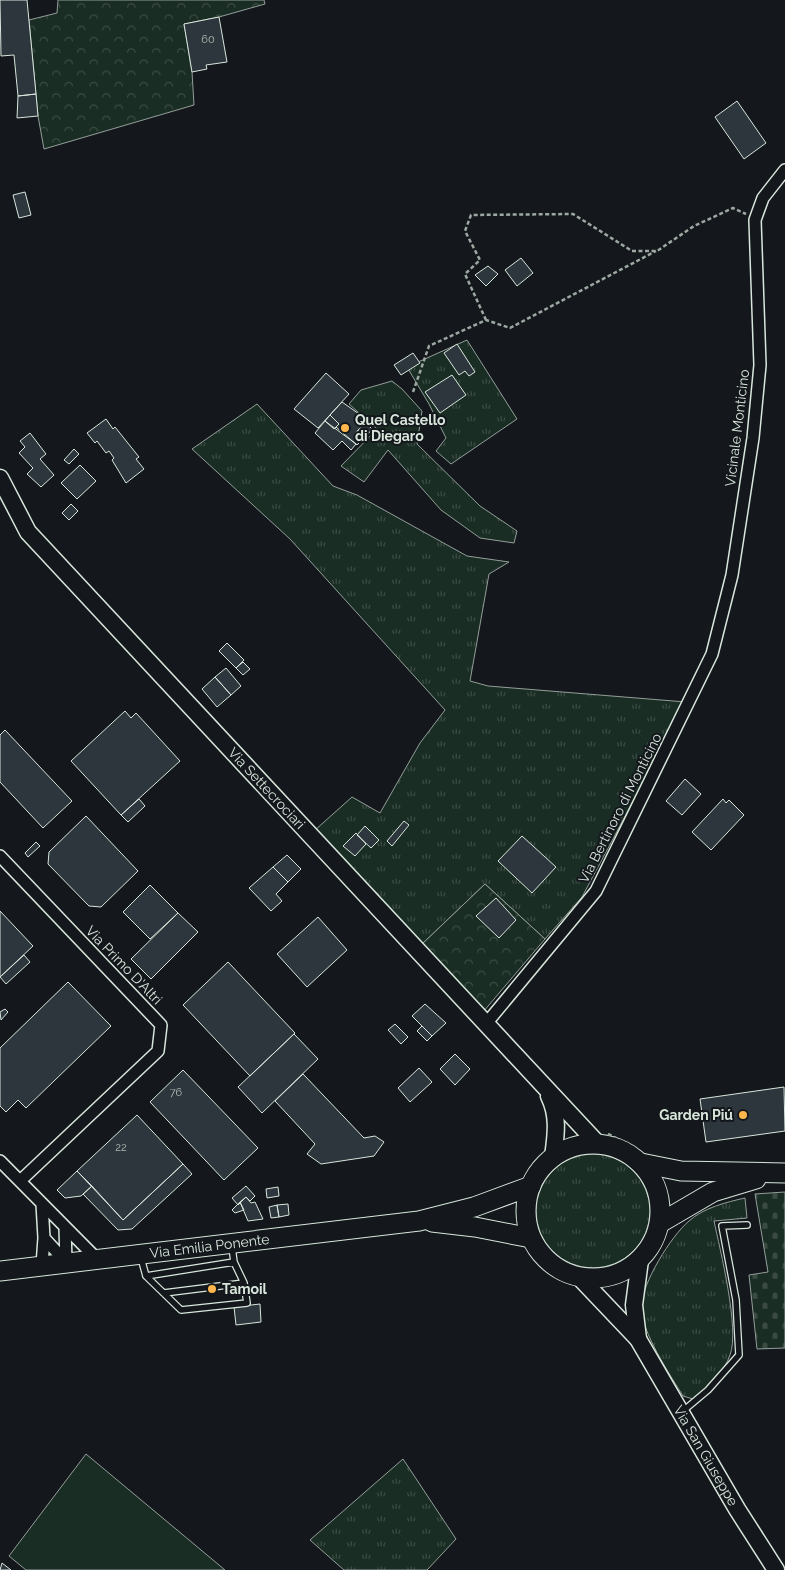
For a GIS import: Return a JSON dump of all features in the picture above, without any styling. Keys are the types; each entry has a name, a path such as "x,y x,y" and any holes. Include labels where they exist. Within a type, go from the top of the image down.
{"main road":[{"name":"Via Settecrociari","path":"0,478 28,532 485,1026 546,1089 602,1138"},
{"name":"Via Settecrociari","path":"546,1089 555,1107 557,1123 549,1158"},
{"path":"640,1156 656,1187 660,1201 660,1223 653,1243 640,1260 616,1274 602,1278 580,1278 560,1270 543,1256 531,1238 526,1221 526,1203 530,1179 549,1158 574,1146 602,1138 628,1153 640,1156 681,1171 780,1174"},
{"path":"660,1223 713,1192 780,1174"},
{"name":"Via Emilia Ponente","path":"0,1271 418,1221 474,1208 530,1179"},
{"name":"Via Emilia Ponente","path":"418,1221 476,1226 531,1238"},
{"name":"Via San Giuseppe","path":"638,1339 634,1305 640,1260"},
{"name":"Via San Giuseppe","path":"580,1278 638,1339 737,1509 776,1570"}],"street":[{"name":"Vicinale Monticino","path":"695,691 712,654 732,575 753,438 760,365 755,220 763,198 785,170"},
{"name":"Via Bertinoro di Monticino","path":"485,1026 596,891 695,691"},
{"name":"Via Primo D'Altri","path":"0,856 161,1025 158,1051 20,1182"},
{"path":"0,1161 97,1259"},
{"path":"42,1204 44,1238 42,1265"},
{"path":"65,1227 66,1262"},
{"path":"44,1238 66,1262"}],"lane":[{"path":"681,1412 708,1390 739,1354 736,1300 722,1226 747,1225"},
{"path":"140,1254 146,1276 181,1310 247,1303 244,1283 234,1262 231,1243"},
{"path":"146,1276 234,1262"},
{"path":"164,1293 244,1283"}],"path":[{"path":"413,392 429,346 486,320 510,328 657,251 694,226 733,208 755,220"},
{"path":"486,320 465,274 480,260 465,231 471,215 573,214 632,252 657,251"},
{"path":"602,1138 640,1156"},
{"path":"530,1179 549,1158"}],"green space":[{"path":"58,0 264,0 265,4 219,17 184,24 192,72 194,105 44,149 38,116 29,20 57,13"},
{"path":"467,340 517,419 451,464 436,451 446,438 407,367"},
{"path":"392,381 422,411 417,444 480,506 517,531 514,543 480,538 441,510 388,450 364,482 341,466 377,429 349,404 361,390"},
{"path":"257,404 333,486 357,495 467,556 509,562 489,574 470,681 488,686 686,702 582,897 545,939 485,884 420,946 314,831 352,797 380,813 420,743 445,710 290,539 192,449"},
{"path":"485,884 545,939 483,1012 420,946"},
{"path":"593,1154 615,1158 634,1170 646,1189 650,1211 646,1233 634,1252 615,1264 593,1268 571,1264 552,1252 540,1233 536,1211 540,1189 552,1170 571,1158"},
{"path":"785,1192 785,1348 757,1349 749,1275 768,1272 755,1194"},
{"path":"745,1198 747,1218 714,1221 731,1309 733,1327 730,1355 719,1374 693,1399 683,1396 651,1340 642,1317 643,1297 652,1273 666,1248 689,1221 708,1209"},
{"path":"86,1454 225,1570 26,1570 9,1556"},
{"path":"403,1459 456,1539 427,1570 344,1570 310,1540"}],"building":[{"path":"0,0 27,0 36,94 18,96 14,55 1,56"},
{"path":"219,17 227,62 206,65 207,69 192,72 184,24"},
{"path":"36,94 38,116 17,118 18,96"},
{"path":"737,101 766,143 744,159 715,117"},
{"path":"25,192 31,215 19,218 13,195"},
{"path":"521,258 533,273 517,286 505,270"},
{"path":"488,266 498,274 486,286 475,275"},
{"path":"457,344 475,372 469,376 465,371 459,375 444,353"},
{"path":"413,353 420,363 401,375 394,365"},
{"path":"326,373 349,394 318,428 294,409"},
{"path":"452,375 466,395 440,413 425,392"},
{"path":"342,402 362,416 361,418 372,429 368,434 360,428 355,434 362,440 357,445 336,427 339,424 330,415"},
{"path":"330,415 339,424 334,429 325,421"},
{"path":"106,419 113,429 115,427 139,457 136,459 144,469 126,483 112,460 114,458 109,451 106,453 97,441 95,443 87,433"},
{"path":"325,421 356,444 351,450 342,441 333,450 315,433"},
{"path":"360,428 368,434 362,441 355,434"},
{"path":"30,433 46,454 40,459 54,475 41,487 27,474 33,468 19,453 25,447 20,441"},
{"path":"74,449 79,454 69,464 64,460"},
{"path":"80,465 96,481 77,499 61,483"},
{"path":"71,504 78,511 69,520 62,513"},
{"path":"227,643 244,660 236,668 219,651"},
{"path":"243,662 250,669 243,675 236,668"},
{"path":"226,668 241,686 231,695 215,677"},
{"path":"215,677 231,695 217,707 202,689"},
{"path":"125,711 131,718 136,713 180,761 121,815 71,761"},
{"path":"5,730 72,801 43,828 0,782 0,735"},
{"path":"685,779 701,794 682,815 666,801"},
{"path":"139,799 145,806 128,822 121,815"},
{"path":"723,799 726,803 729,800 744,815 711,850 692,832"},
{"path":"86,816 138,871 101,907 89,906 48,864 49,852"},
{"path":"404,821 409,825 392,846 387,841"},
{"path":"365,826 379,840 371,848 357,835"},
{"path":"356,833 366,844 355,856 343,846"},
{"path":"522,836 556,867 532,893 498,861"},
{"path":"36,842 40,846 28,857 25,853"},
{"path":"287,855 301,869 288,882 273,867"},
{"path":"273,867 288,882 276,894 282,901 271,911 249,888"},
{"path":"150,885 178,913 150,939 123,912"},
{"path":"496,898 516,920 499,938 476,916"},
{"path":"0,911 33,946 0,977"},
{"path":"178,913 198,932 151,979 131,959"},
{"path":"318,917 347,950 307,987 277,954"},
{"path":"24,955 30,962 6,984 0,977"},
{"path":"228,962 295,1033 250,1076 183,1005"},
{"path":"68,982 111,1026 26,1108 18,1100 6,1112 0,1106 0,1048"},
{"path":"425,1004 446,1023 432,1036 412,1016"},
{"path":"5,1009 8,1012 1,1020 0,1012"},
{"path":"395,1024 408,1037 401,1044 388,1030"},
{"path":"422,1026 432,1036 427,1041 417,1031"},
{"path":"294,1034 318,1059 262,1113 238,1087"},
{"path":"455,1054 470,1069 455,1085 440,1069"},
{"path":"419,1068 432,1082 410,1102 398,1088"},
{"path":"183,1070 258,1148 224,1180 150,1102"},
{"path":"303,1074 364,1138 375,1136 384,1142 374,1156 321,1164 307,1154 315,1144 275,1101"},
{"name":"Garden Piú","path":"784,1087 785,1131 706,1142 700,1099"},
{"path":"137,1115 183,1164 123,1220 77,1171"},
{"path":"183,1164 192,1174 132,1229 118,1230 83,1194 92,1186 123,1220"},
{"path":"77,1171 92,1186 81,1196 65,1198 57,1190"},
{"path":"246,1186 255,1196 250,1201 246,1197 238,1205 232,1198"},
{"path":"278,1187 279,1196 267,1198 266,1189"},
{"path":"246,1197 251,1203 255,1202 263,1219 248,1221 240,1202"},
{"path":"240,1202 244,1210 235,1213 232,1210"},
{"path":"288,1204 289,1215 279,1217 277,1205"},
{"path":"277,1205 279,1217 271,1218 269,1207"},
{"path":"260,1304 261,1322 236,1325 234,1307"},
{"path":"2,1563 11,1570 0,1570"}],"place":[{"name":"Quel Castello di Diegaro","path":"345,428"},
{"name":"Garden Piú","path":"743,1115"},
{"name":"Tamoil","path":"212,1289"}]}
